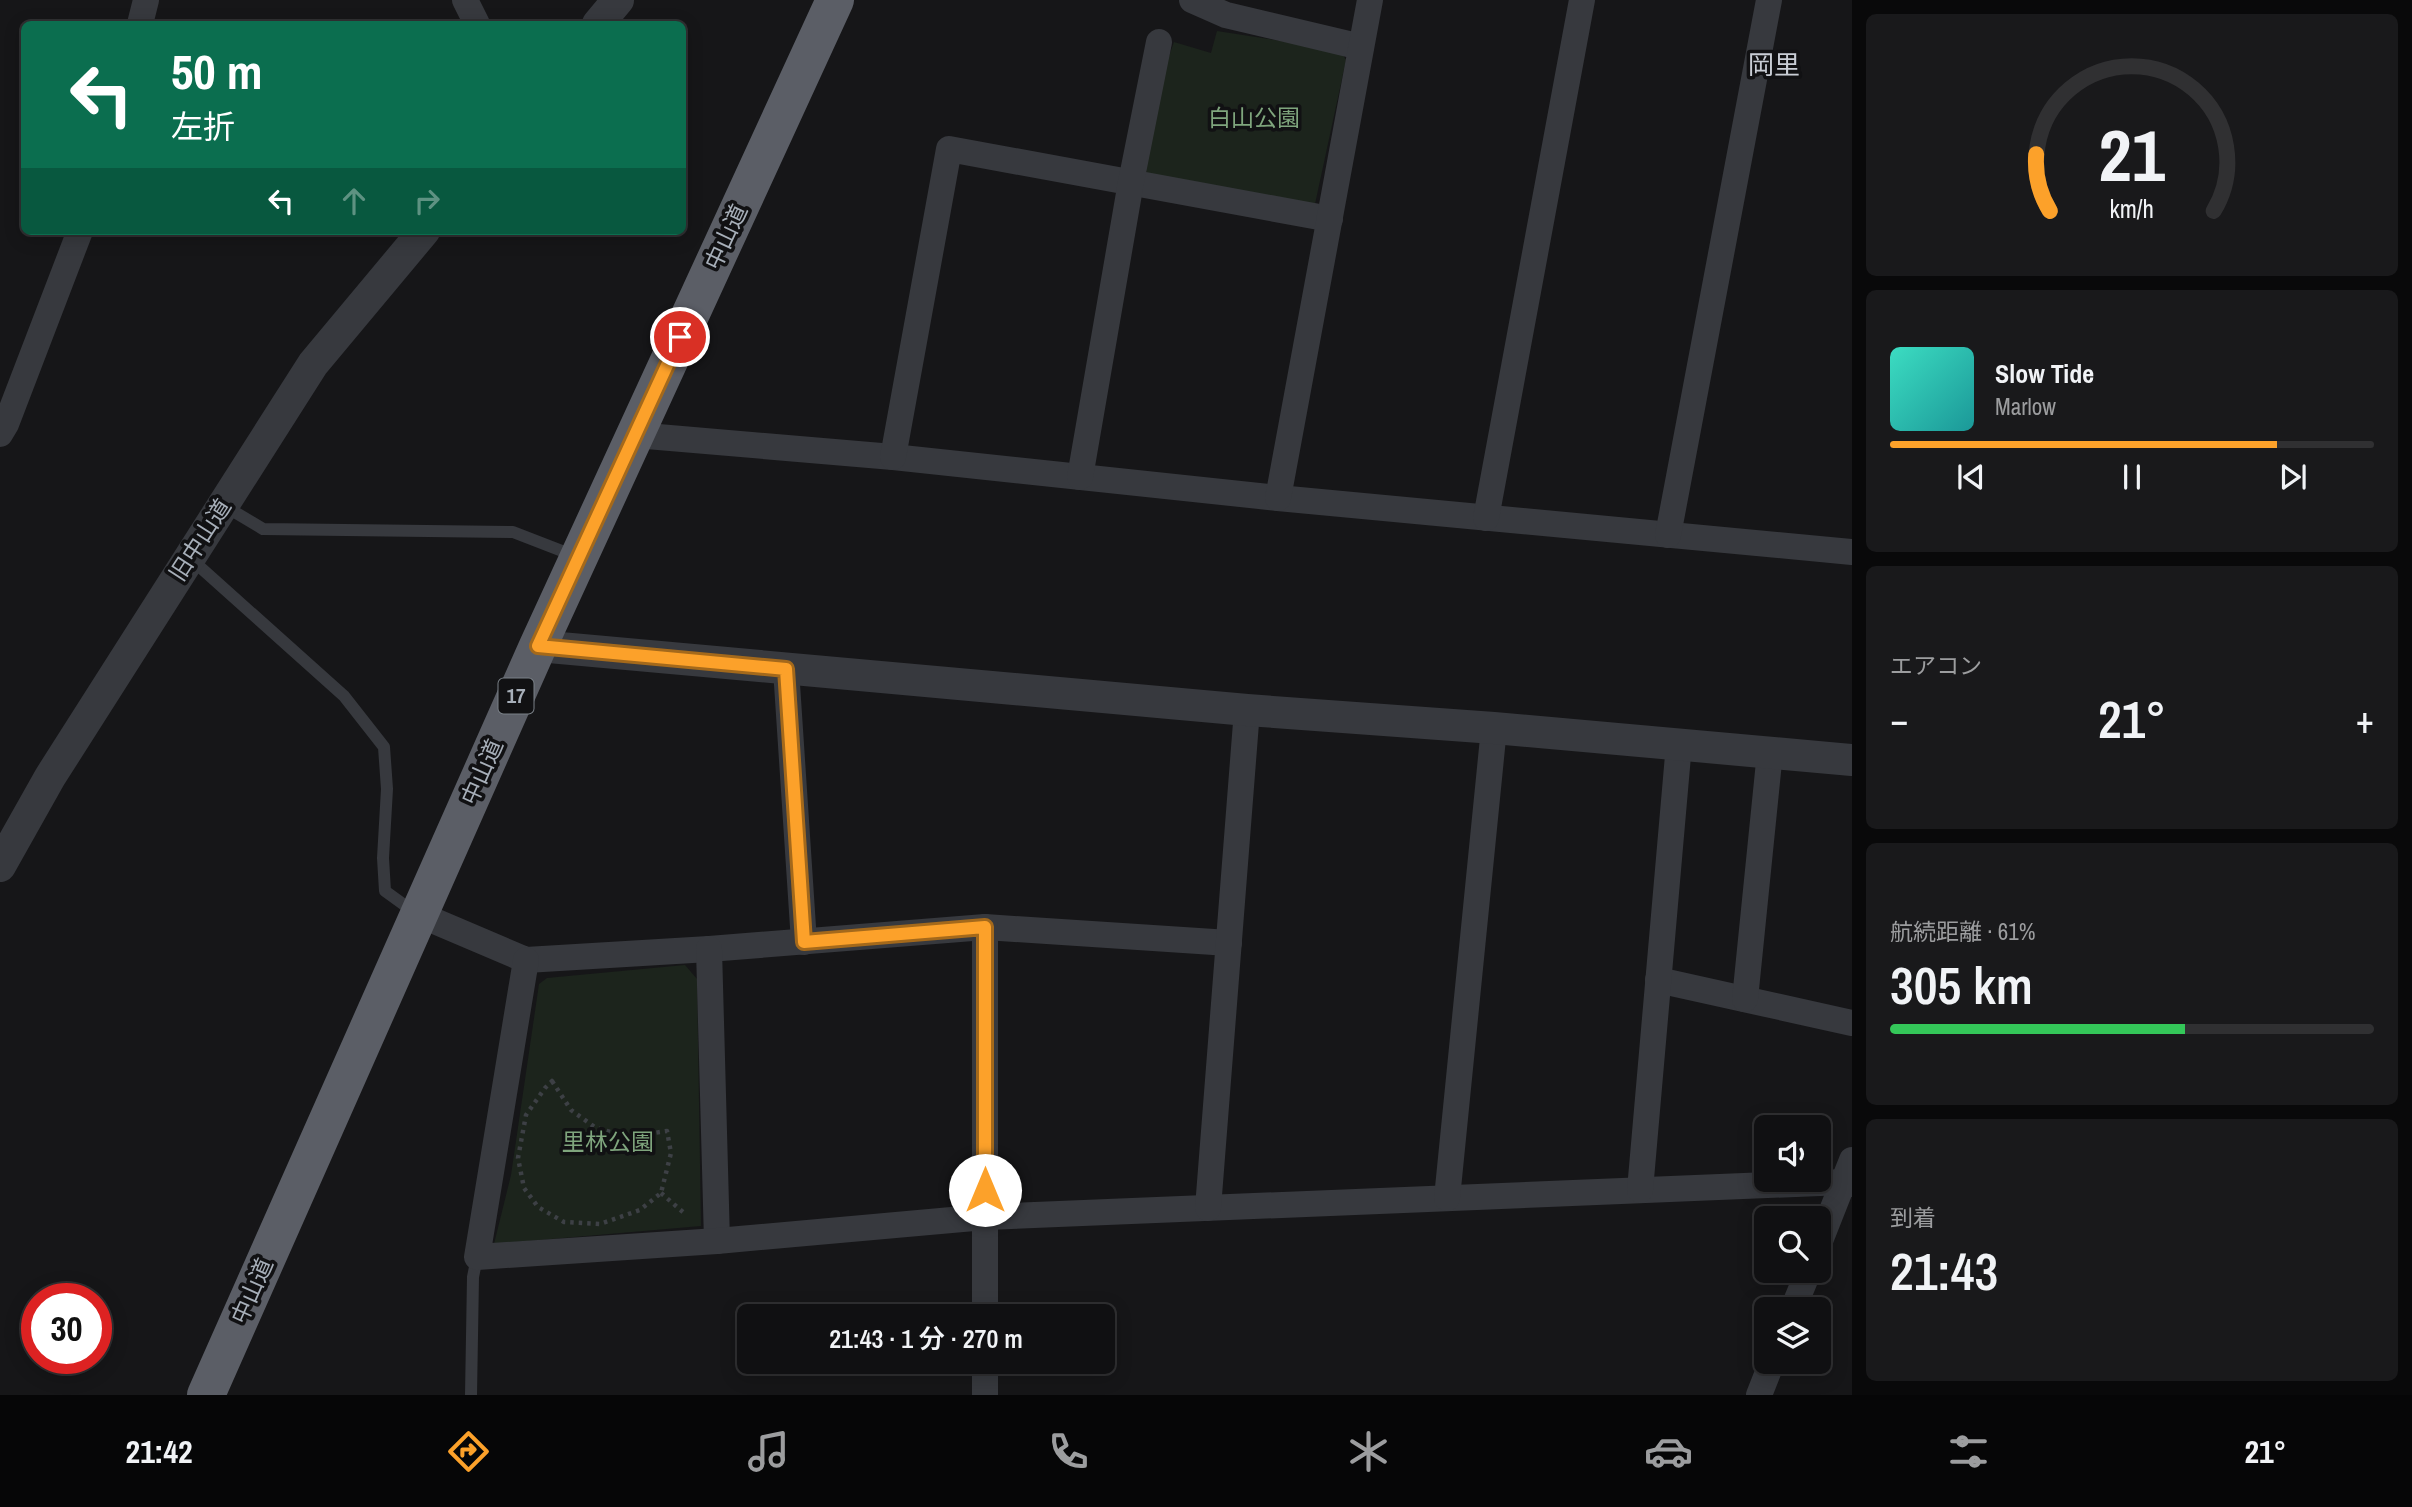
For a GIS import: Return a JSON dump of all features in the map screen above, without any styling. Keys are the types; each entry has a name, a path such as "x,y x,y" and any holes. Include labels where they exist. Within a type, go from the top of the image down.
{"highway":[{"name":"中山道","path":"206,1395 538,646 835,0"}],"street":[{"path":"141,21 146,0"},
{"path":"465,0 476,21"},
{"path":"600,21 618,0"},
{"path":"1192,0 1226,15 1362,47"},
{"path":"1278,498 1370,0"},
{"path":"1486,518 1582,0"},
{"path":"1668,535 1769,0"},
{"path":"1080,477 1131,182 1159,42"},
{"path":"892,457 949,149 1330,219"},
{"path":"0,434 78,235"},
{"name":"旧中山道","path":"0,866 50,777 313,364 421,235"},
{"path":"635,435 892,457 1278,498 1852,552"},
{"path":"538,646 1247,710 1852,760"},
{"path":"786,669 804,942"},
{"path":"1208,1208 1247,710"},
{"path":"1447,1198 1494,729"},
{"path":"1640,1190 1679,744"},
{"path":"1745,999 1770,752"},
{"path":"418,914 526,960 709,949 985,927 1229,943"},
{"path":"985,927 985,1304"},
{"path":"709,949 717,1241"},
{"path":"526,960 477,1257 717,1241 985,1217 1640,1190 1849,1176 1831,1217"},
{"path":"1658,980 1852,1023"},
{"path":"985,1374 985,1395"},
{"path":"1759,1395 1767,1374"}],"lane":[{"path":"222,505 263,529 513,532 579,557"},
{"path":"189,556 344,696 384,747 387,789 383,858 385,891 418,914"},
{"path":"471,1395 473,1277 477,1257"}],"path":[{"path":"552,1081 571,1110 596,1128 628,1137 667,1131 671,1153 661,1194 640,1210 600,1224 564,1222 538,1207 524,1188 518,1158 526,1115 552,1081"}],"green space":[{"name":"白山公園","path":"1217,31 1340,50 1346,60 1315,204 1148,175 1145,168 1159,84 1174,42 1211,53"},
{"name":"里林公園","path":"685,965 697,979 701,1226 494,1244 511,1175 539,984 547,978"}],"district":[{"name":"岡里","path":"1774,65"}],"route":[{"path":"680,337 538,646 786,669 804,942 985,927 985,1190"}]}
